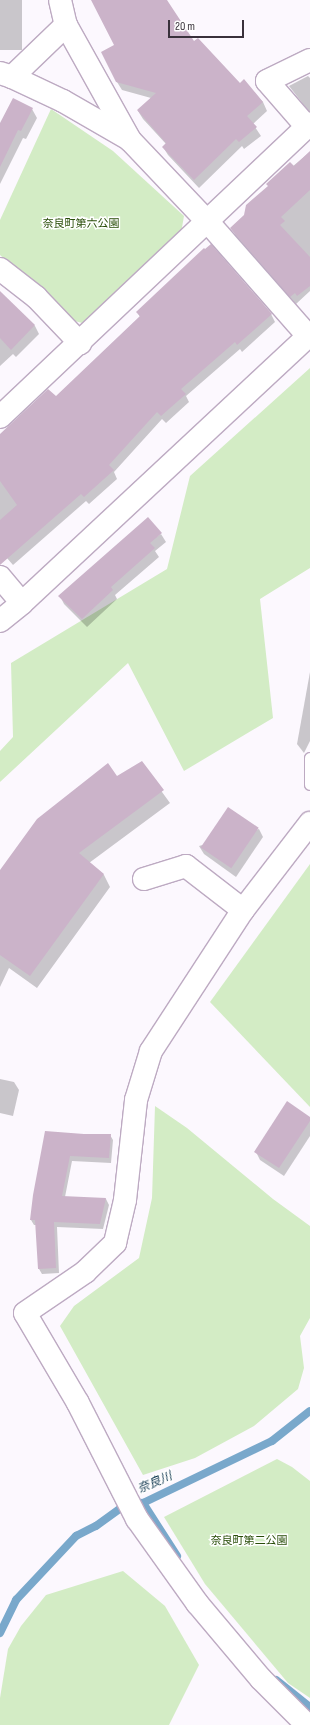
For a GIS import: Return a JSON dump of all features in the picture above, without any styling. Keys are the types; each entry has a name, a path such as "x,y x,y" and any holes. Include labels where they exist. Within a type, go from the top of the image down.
{"street":[{"path":"0,621 22,603 309,335 207,221 130,140 66,24 60,0"},
{"path":"66,24 6,75 63,101 130,140"},
{"path":"0,417 308,126 267,81 310,60"},
{"path":"0,269 36,297 80,343"},
{"path":"0,577 22,603"},
{"path":"307,1725 261,1679 197,1603 137,1519 78,1403 25,1313 85,1272 115,1243 125,1200 136,1100 151,1051 243,910 310,822"},
{"path":"144,879 186,866 243,910"}],"lane":[{"path":"310,758 310,784"}],"green space":[{"name":"奈良町第六公園","path":"51,109 113,151 184,216 181,233 86,324 71,320 0,255 0,220"},
{"path":"310,368 310,568 260,599 273,718 184,771 128,663 0,782 0,751 13,737 11,663 167,569 190,476"},
{"path":"310,864 310,1107 210,1002"},
{"path":"155,1106 187,1128 273,1199 310,1226 310,1318 300,1336 304,1368 298,1389 254,1426 195,1458 143,1475 60,1326 74,1306 139,1258 152,1198"},
{"name":"奈良町第二公園","path":"277,1459 292,1467 310,1481 310,1698 288,1683 205,1584 164,1517"},
{"path":"123,1571 165,1606 199,1665 169,1725 0,1725 0,1698 8,1649 21,1626 46,1595"}],"building":[{"path":"91,0 167,0 194,41 198,38 240,83 244,79 263,102 247,116 257,127 239,142 236,139 194,180 162,147 166,143 137,110 156,93 116,82 101,52 114,45"},
{"path":"13,98 33,108 21,131 18,130 0,167 0,123"},
{"path":"310,151 310,190 281,217 285,221 280,225 310,257 310,286 297,296 295,293 290,297 230,228 244,215 246,205 268,186 266,184 290,162 294,166"},
{"path":"211,244 272,314 237,345 235,342 181,389 186,394 161,416 157,412 109,465 114,470 84,497 81,494 0,565 0,520 17,505 0,481 0,434 48,389 56,396 140,316 136,312 204,248 205,249"},
{"path":"0,291 35,325 11,350 0,338"},
{"path":"148,517 162,533 150,543 155,548 111,587 113,590 82,619 58,596"},
{"path":"142,761 164,790 79,853 104,874 30,976 0,955 0,870 37,819 108,763 117,776"},
{"path":"228,807 259,828 231,868 201,848"},
{"path":"287,1101 310,1117 310,1121 279,1168 254,1152"},
{"path":"45,1131 84,1134 111,1134 109,1158 70,1156 62,1196 106,1198 100,1224 54,1222 56,1268 38,1269 35,1220 30,1220"}],"waterway":[{"name":"奈良川","path":"0,1633 16,1600 76,1536 96,1526 129,1502 143,1503 272,1441 310,1411"},
{"path":"143,1503 177,1556"},
{"path":"276,1680 310,1707"}]}
